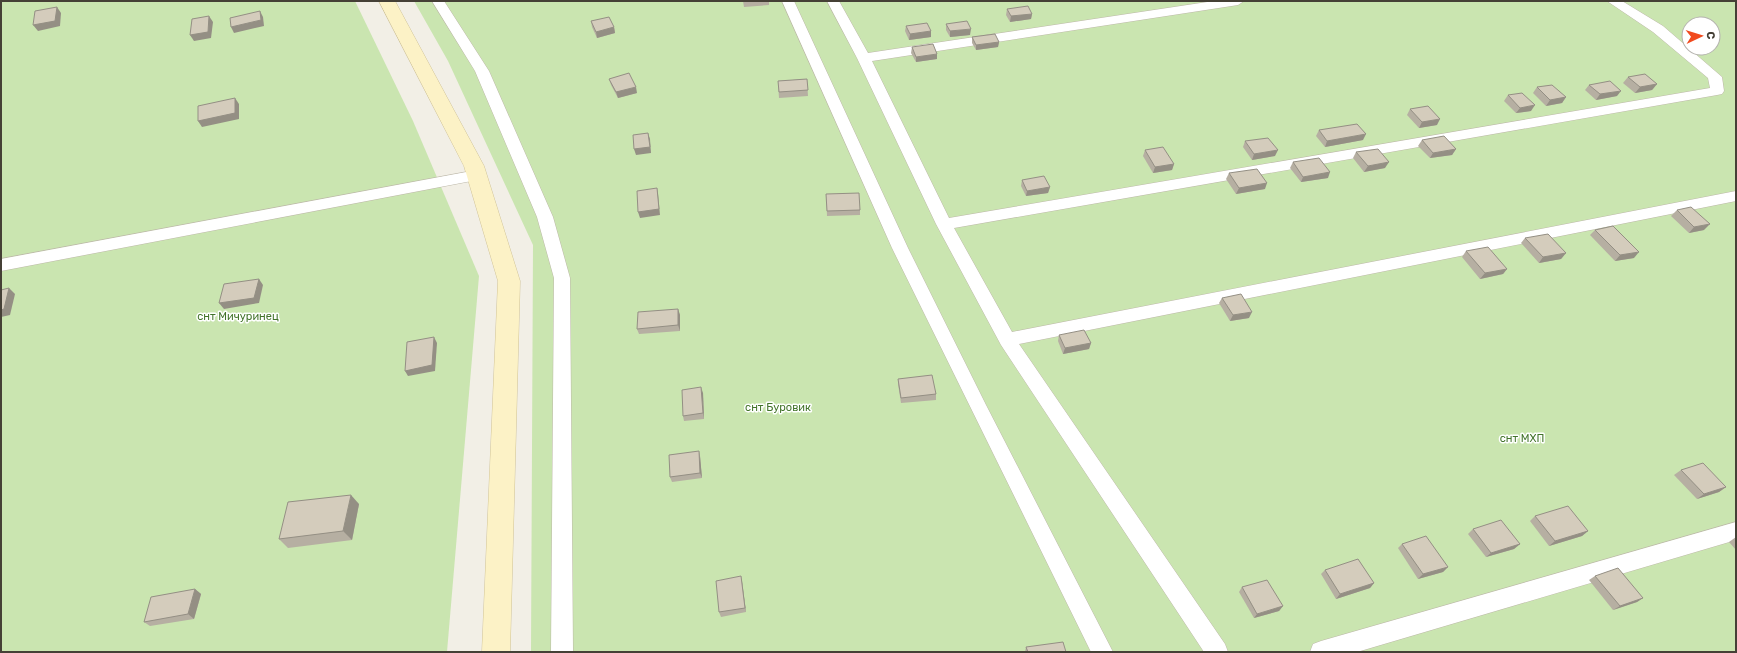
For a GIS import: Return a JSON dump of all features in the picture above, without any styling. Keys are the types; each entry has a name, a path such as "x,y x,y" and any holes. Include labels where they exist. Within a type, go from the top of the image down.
{"street":[{"path":"387,1 474,166 509,281 496,652"}],"lane":[{"path":"438,1 482,71 545,218 562,278 562,652"},
{"path":"788,1 821,78 926,303 1102,652"},
{"path":"833,1 864,58 944,224 1007,340 1217,652"},
{"path":"864,58 1238,1"},
{"path":"944,224 1717,91 1715,77 1658,29 1613,1"},
{"path":"1,265 477,175"},
{"path":"1007,340 1736,196"},
{"path":"1321,652 1736,532"}],"green space":[{"name":"снт Мичуринец","path":"1,1 355,1 413,121 479,276 447,652 1,652"},
{"path":"414,1 1736,1 1736,652 531,652 533,245 448,61"}],"building":[{"path":"1028,6 1032,14 1011,16 1007,9"},
{"path":"57,7 55,21 33,25 35,11"},
{"path":"260,11 261,20 231,27 230,18"},
{"path":"209,16 208,32 190,35 192,19"},
{"path":"609,17 614,27 596,32 591,21"},
{"path":"967,21 971,29 950,31 946,24"},
{"path":"927,23 931,31 910,34 906,26"},
{"path":"995,34 999,42 976,45 972,37"},
{"path":"933,44 937,54 916,57 912,47"},
{"path":"629,73 636,87 616,92 609,79"},
{"path":"1645,74 1657,84 1640,87 1628,77"},
{"path":"807,79 808,90 779,92 778,81"},
{"path":"1610,81 1621,91 1600,94 1589,85"},
{"path":"1552,85 1566,97 1550,100 1537,87"},
{"path":"1522,93 1535,105 1520,108 1508,95"},
{"path":"235,98 235,113 198,121 198,106"},
{"path":"1428,106 1440,119 1422,122 1410,109"},
{"path":"1357,124 1366,134 1327,141 1319,130"},
{"path":"648,133 650,147 634,149 633,135"},
{"path":"1444,136 1456,149 1433,153 1422,140"},
{"path":"1268,138 1278,150 1254,154 1245,141"},
{"path":"1163,147 1174,164 1155,167 1145,150"},
{"path":"1378,149 1389,162 1368,166 1356,152"},
{"path":"1319,158 1330,172 1303,177 1293,162"},
{"path":"1257,169 1267,183 1239,188 1229,173"},
{"path":"1044,176 1050,187 1027,191 1022,180"},
{"path":"657,188 659,209 638,212 637,191"},
{"path":"859,193 860,210 827,211 826,194"},
{"path":"1691,207 1710,224 1694,227 1677,210"},
{"path":"1613,226 1639,252 1620,255 1595,230"},
{"path":"1548,234 1566,253 1543,257 1525,238"},
{"path":"1488,247 1507,269 1485,273 1466,251"},
{"path":"259,279 254,298 219,303 224,284"},
{"path":"9,288 4,309 1,310 1,290"},
{"path":"1241,294 1252,312 1233,315 1222,298"},
{"path":"678,309 678,325 637,329 638,312"},
{"path":"1084,330 1091,343 1065,348 1059,335"},
{"path":"434,337 432,365 405,371 407,342"},
{"path":"932,375 936,394 901,398 898,379"},
{"path":"701,387 703,413 683,416 682,390"},
{"path":"699,451 700,473 670,477 669,455"},
{"path":"1703,463 1726,487 1704,494 1681,470"},
{"path":"351,495 343,531 279,539 288,502"},
{"path":"1568,506 1588,531 1555,541 1535,516"},
{"path":"1501,520 1520,544 1491,553 1473,529"},
{"path":"1426,536 1448,567 1423,574 1402,544"},
{"path":"1358,559 1374,583 1340,594 1325,570"},
{"path":"1618,568 1643,598 1620,606 1595,576"},
{"path":"741,576 745,608 719,612 716,581"},
{"path":"1267,580 1283,606 1257,614 1242,587"},
{"path":"195,589 188,614 144,622 151,597"},
{"path":"1063,642 1066,652 1028,652 1026,647"}],"park label":[{"name":"снт Буровик","path":"778,407"},
{"name":"снт МХП","path":"1522,438"}]}
